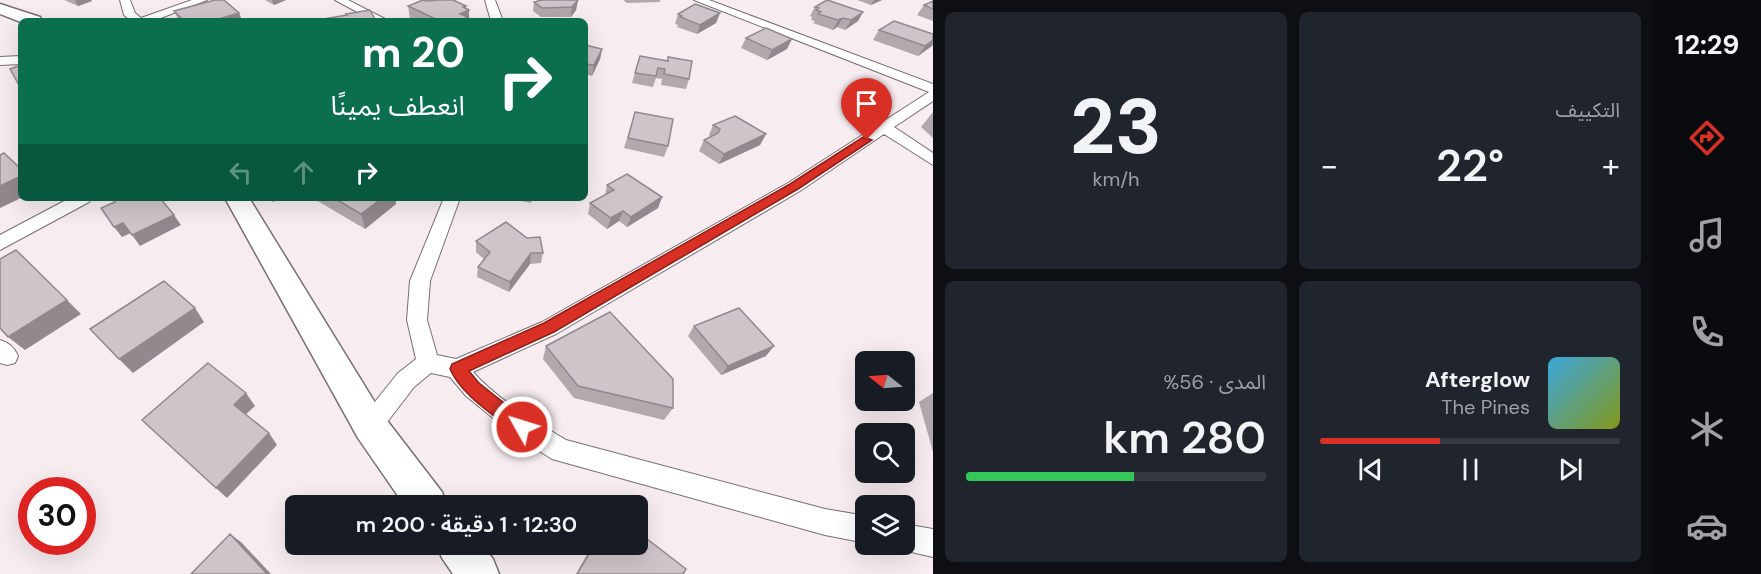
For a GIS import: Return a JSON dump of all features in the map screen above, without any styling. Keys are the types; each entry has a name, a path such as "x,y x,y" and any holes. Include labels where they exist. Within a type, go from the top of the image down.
{"main road":[{"path":"0,9 26,18"},
{"path":"239,201 370,426 420,495"},
{"path":"464,555 478,574"}],"street":[{"path":"125,0 130,15 135,18"},
{"path":"149,18 202,0"},
{"path":"340,0 377,18"},
{"path":"490,0 496,18"},
{"path":"699,0 933,89"},
{"path":"0,61 18,60"},
{"path":"370,426 406,380 428,363 457,369 549,328 794,187 933,95"},
{"path":"885,128 933,160"},
{"path":"0,243 77,201"},
{"path":"428,363 417,320 420,281 451,201"},
{"path":"457,369 474,388 522,427 561,451 825,522 855,528"},
{"path":"915,540 933,543"}],"building":[{"path":"215,0 224,0 239,13 222,18 181,18 174,11"},
{"path":"423,0 453,0 466,6 463,7 469,10 460,14 468,17 466,18 434,18 408,6"},
{"path":"578,0 572,7 542,8 534,2"},
{"path":"827,0 863,12 851,20 843,18 838,20 818,14 821,12 815,7"},
{"path":"933,1 933,9 924,5"},
{"path":"695,4 720,13 700,25 680,17 682,16 678,14"},
{"path":"370,10 374,18 329,18"},
{"path":"894,21 933,34 933,40 925,46 879,30"},
{"path":"766,28 792,39 772,50 746,38"},
{"path":"588,46 602,49 594,65 588,64"},
{"path":"640,56 668,61 668,57 692,61 689,79 664,74 665,69 658,68 656,76 635,73"},
{"path":"18,66 18,83 10,69"},
{"path":"635,112 673,119 668,146 628,138"},
{"path":"735,116 766,134 724,154 704,140 718,133 720,129 713,125"},
{"path":"4,153 18,166 18,177 0,186 0,155"},
{"path":"627,174 662,197 631,217 623,211 611,218 590,203 614,190 607,185"},
{"path":"162,201 174,215 132,235 123,223 114,227 101,208 115,202"},
{"path":"339,201 378,201 361,214"},
{"path":"506,222 527,238 540,237 543,253 531,253 510,282 478,267 490,252 476,241"},
{"path":"16,250 67,300 8,337 0,328 0,259"},
{"path":"164,281 195,308 119,359 90,329"},
{"path":"739,308 774,346 728,366 694,326"},
{"path":"610,312 673,379 673,408 578,386 546,346"},
{"path":"208,363 246,393 234,405 269,433 216,488 142,420"},
{"path":"230,534 267,574 191,574"},
{"path":"648,540 686,569 683,574 577,574 588,555 648,555"}],"route":[{"path":"522,427 474,388 457,369 549,328 794,187 867,140"}]}
